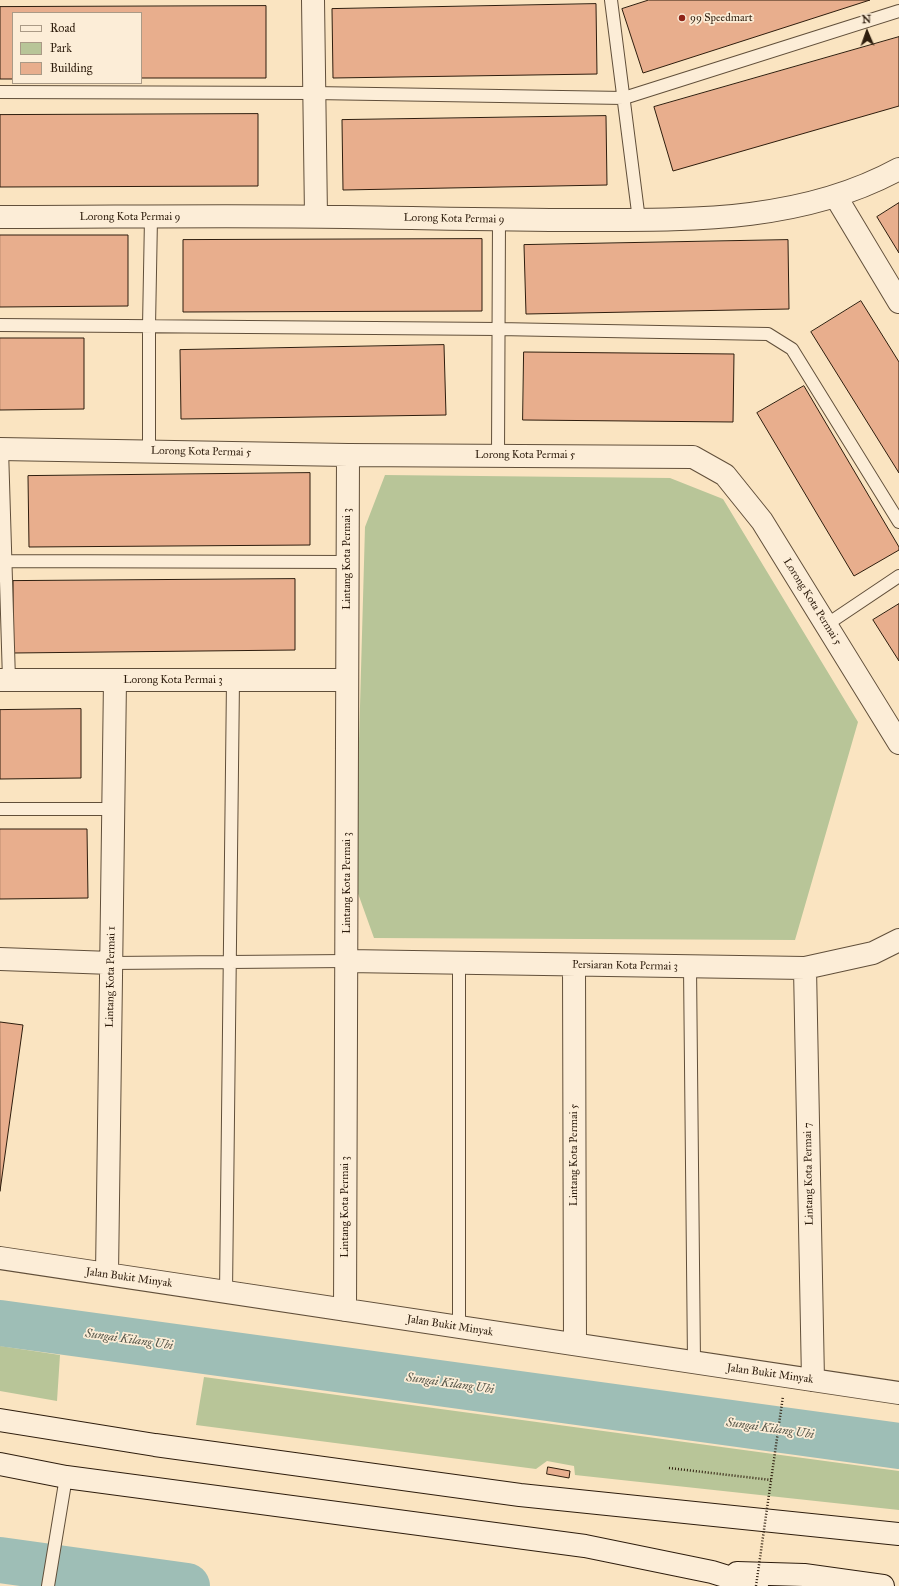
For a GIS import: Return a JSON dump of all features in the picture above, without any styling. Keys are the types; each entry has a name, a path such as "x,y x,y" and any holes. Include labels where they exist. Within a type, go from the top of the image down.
{"street":[{"path":"313,0 316,216"},
{"name":"Lorong Kota Permai 9","path":"0,217 151,218 316,216 499,220 681,220 761,214 836,197 875,182 899,169"},
{"path":"836,197 899,302"},
{"name":"Lorong Kota Permai 5","path":"1,449 348,455 693,457 725,475 762,521 899,743"},
{"name":"Lintang Kota Permai 3","path":"345,1310 348,455"},
{"name":"Lorong Kota Permai 3","path":"4,680 347,680"},
{"name":"Lintang Kota Permai 1","path":"107,1274 115,680"},
{"name":"Persiaran Kota Permai 3","path":"347,961 805,968 873,954 899,940"},
{"path":"0,959 111,963"},
{"name":"Lintang Kota Permai 5","path":"574,965 575,1344"},
{"name":"Lintang Kota Permai 7","path":"805,968 813,1380"},
{"name":"Jalan Bukit Minyak","path":"0,1258 899,1393"},
{"path":"0,1420 155,1445 520,1495 899,1534"},
{"path":"0,1464 66,1477 585,1546 712,1572 756,1586"},
{"path":"804,1524 899,1548"},
{"path":"712,1572 804,1575 883,1586"}],"lane":[{"path":"611,0 639,220"},
{"path":"0,92 624,98 899,11"},
{"path":"149,451 151,218"},
{"path":"498,455 499,220"},
{"path":"0,325 498,328 768,334 792,349 899,522"},
{"path":"1,449 4,680"},
{"path":"3,562 347,562"},
{"path":"826,625 899,576"},
{"path":"226,1292 233,680"},
{"path":"0,809 113,809"},
{"path":"111,963 347,961"},
{"path":"459,963 459,1327"},
{"path":"690,967 694,1362"},
{"path":"48,1586 66,1477"}],"path":[{"path":"756,1586 783,1396"},
{"path":"669,1468 771,1480"}],"green space":[{"path":"385,475 670,478 723,499 858,722 795,940 374,938 355,885 365,527"},
{"path":"0,1346 60,1355 57,1401 0,1391"},
{"path":"204,1377 899,1471 899,1510 575,1475 574,1466 547,1461 536,1469 196,1425"}],"building":[{"path":"649,0 870,0 643,73 622,9"},
{"path":"596,4 597,74 333,78 332,9"},
{"path":"266,6 266,78 142,78 142,12 12,12 12,79 0,79 0,7"},
{"path":"899,37 899,106 673,171 654,107"},
{"path":"258,114 258,186 0,187 0,115"},
{"path":"606,116 607,185 343,190 342,120"},
{"path":"899,203 899,253 877,217"},
{"path":"0,235 128,235 128,306 0,307"},
{"path":"482,239 482,311 183,312 183,240"},
{"path":"788,240 789,309 526,314 524,245"},
{"path":"861,301 899,362 899,473 811,332"},
{"path":"0,338 84,338 84,409 0,410"},
{"path":"444,345 446,415 181,419 180,350"},
{"path":"524,352 734,354 733,422 523,420"},
{"path":"804,386 899,547 899,550 854,576 757,413"},
{"path":"310,473 310,545 29,547 28,476"},
{"path":"295,579 295,650 13,653 13,581"},
{"path":"899,604 899,661 873,620"},
{"path":"81,709 81,778 0,779 0,710"},
{"path":"0,829 87,829 88,898 0,899"},
{"path":"0,1022 23,1025 0,1191"},
{"path":"548,1467 570,1471 569,1478 547,1474"}],"waterway":[{"name":"Sungai Kilang Ubi","path":"0,1323 899,1446"},
{"path":"0,1560 187,1586"}],"place":[{"name":"99 Speedmart","path":"682,18"}]}
